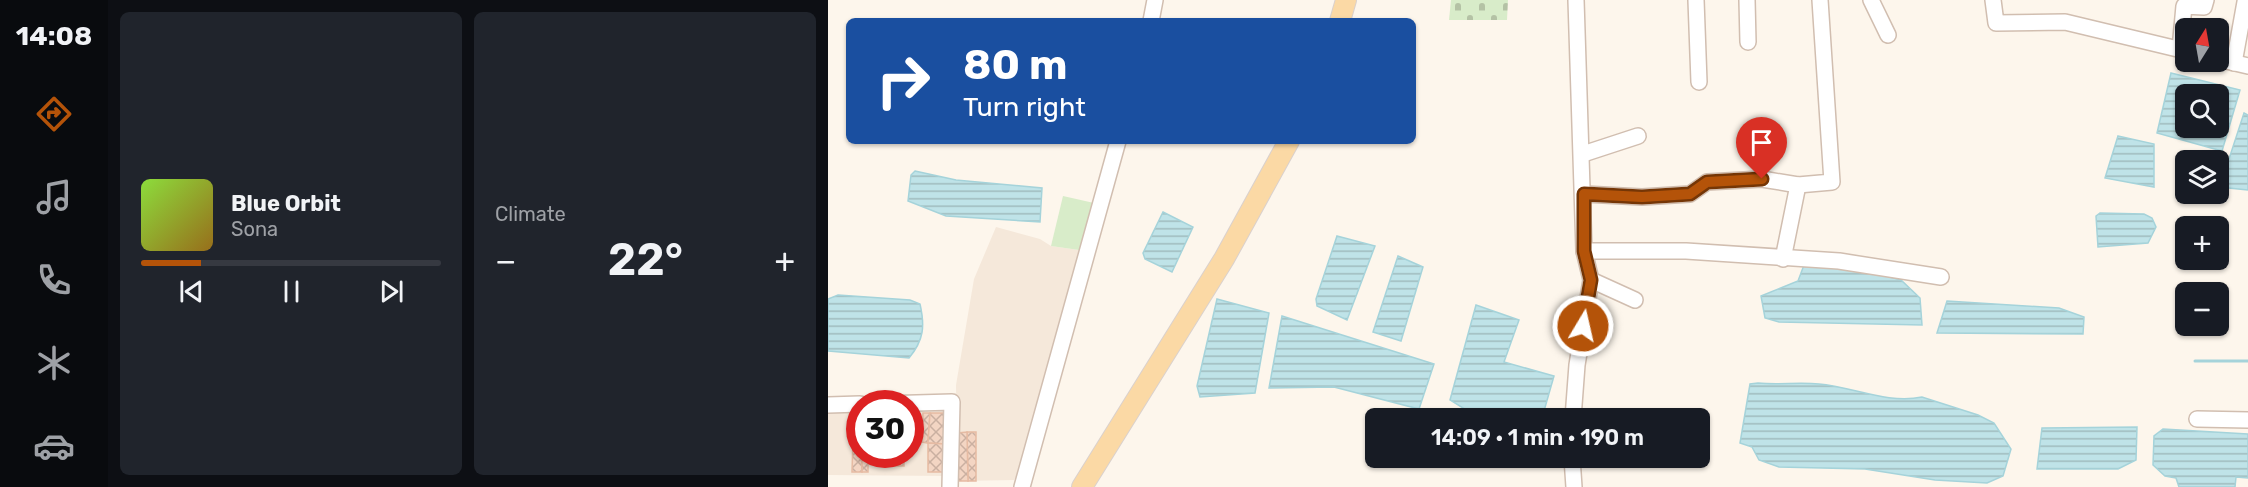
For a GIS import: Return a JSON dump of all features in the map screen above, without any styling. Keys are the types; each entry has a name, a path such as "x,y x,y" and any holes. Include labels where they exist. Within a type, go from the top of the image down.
{"main road":[{"path":"1341,18 1346,0"},
{"path":"1082,487 1224,259 1287,144"}],"street":[{"path":"1152,18 1155,0"},
{"path":"1574,408 1577,365 1591,280 1584,251 1583,154 1576,0"},
{"path":"1696,0 1699,82"},
{"path":"1747,0 1748,42"},
{"path":"1584,194 1642,197 1690,194 1707,182 1762,179 1798,185 1832,182 1820,0"},
{"path":"1871,0 1888,35"},
{"path":"1993,0 1996,23 2065,22 2175,48"},
{"path":"2184,18 2184,6 2204,6 2206,0"},
{"path":"2241,65 2245,2"},
{"path":"1583,154 1638,136"},
{"path":"1022,487 1117,144"},
{"path":"1783,259 1798,185"},
{"path":"1584,251 1686,251 1839,261 1941,277"},
{"path":"1591,280 1635,300"},
{"path":"924,403 952,402 950,487"},
{"path":"828,405 846,404"},
{"path":"2197,419 2248,420"},
{"path":"1573,468 1574,487"}],"shaded area":[{"path":"996,227 1040,239 1051,246 1079,250 1022,468 1014,480 957,481 956,385 974,279"},
{"path":"846,410 846,468 924,468 924,410 947,410 946,476 828,475 828,412"}],"green space":[{"path":"1451,0 1508,0 1507,20 1449,20"},
{"path":"1063,196 1094,203 1079,250 1051,246"}],"water":[{"path":"2171,73 2216,84 2175,84 2175,138 2157,133"},
{"path":"2229,87 2240,90 2229,127"},
{"path":"2244,113 2248,115 2248,190 2229,188 2229,159"},
{"path":"2118,136 2154,144 2154,187 2105,178"},
{"path":"2175,138 2226,138 2222,150"},
{"path":"915,171 956,180 1042,188 1040,222 946,216 908,201 911,175"},
{"path":"1163,212 1193,227 1172,272 1145,259 1143,253"},
{"path":"2100,213 2144,214 2152,218 2156,227 2148,243 2098,247 2096,216"},
{"path":"1337,236 1375,246 1347,320 1317,306 1316,299"},
{"path":"1398,256 1423,267 1401,341 1373,332"},
{"path":"1804,265 1864,270 1901,280 1920,298 1922,325 1779,322 1765,318 1761,296 1798,281"},
{"path":"838,295 910,300 920,304 922,332 918,345 909,358 828,351 828,299"},
{"path":"1217,299 1269,313 1255,393 1200,397 1197,386"},
{"path":"1947,301 2059,308 2084,317 2083,334 1937,333"},
{"path":"1476,305 1519,320 1504,362 1554,376 1545,408 1463,408 1450,400"},
{"path":"1282,316 1434,364 1419,408 1334,387 1269,388"},
{"path":"1750,384 1819,384 1883,397 1909,399 1922,397 1978,415 1994,423 2011,449 2003,476 1987,483 1935,480 1865,469 1779,467 1759,460 1752,447 1740,443"},
{"path":"2137,427 2136,460 2118,469 2037,469 2042,428"},
{"path":"2163,429 2248,434 2248,478 2236,477 2235,487 2179,487 2176,478 2165,476 2153,465 2154,436"}],"building":[{"path":"924,413 930,413 928,443 924,442"},
{"path":"930,413 945,413 945,444 928,443"},
{"path":"967,432 976,432 976,481 968,481"},
{"path":"967,432 968,481 957,481 957,433"},
{"path":"928,443 945,444 945,472 928,472"},
{"path":"852,468 862,468 862,472 852,472"},
{"path":"862,468 868,468 868,472 862,472"}],"waterway":[{"path":"2195,361 2248,361"}],"route":[{"path":"1583,326 1591,280 1584,251 1584,194 1642,197 1690,194 1707,182 1762,179"}]}
